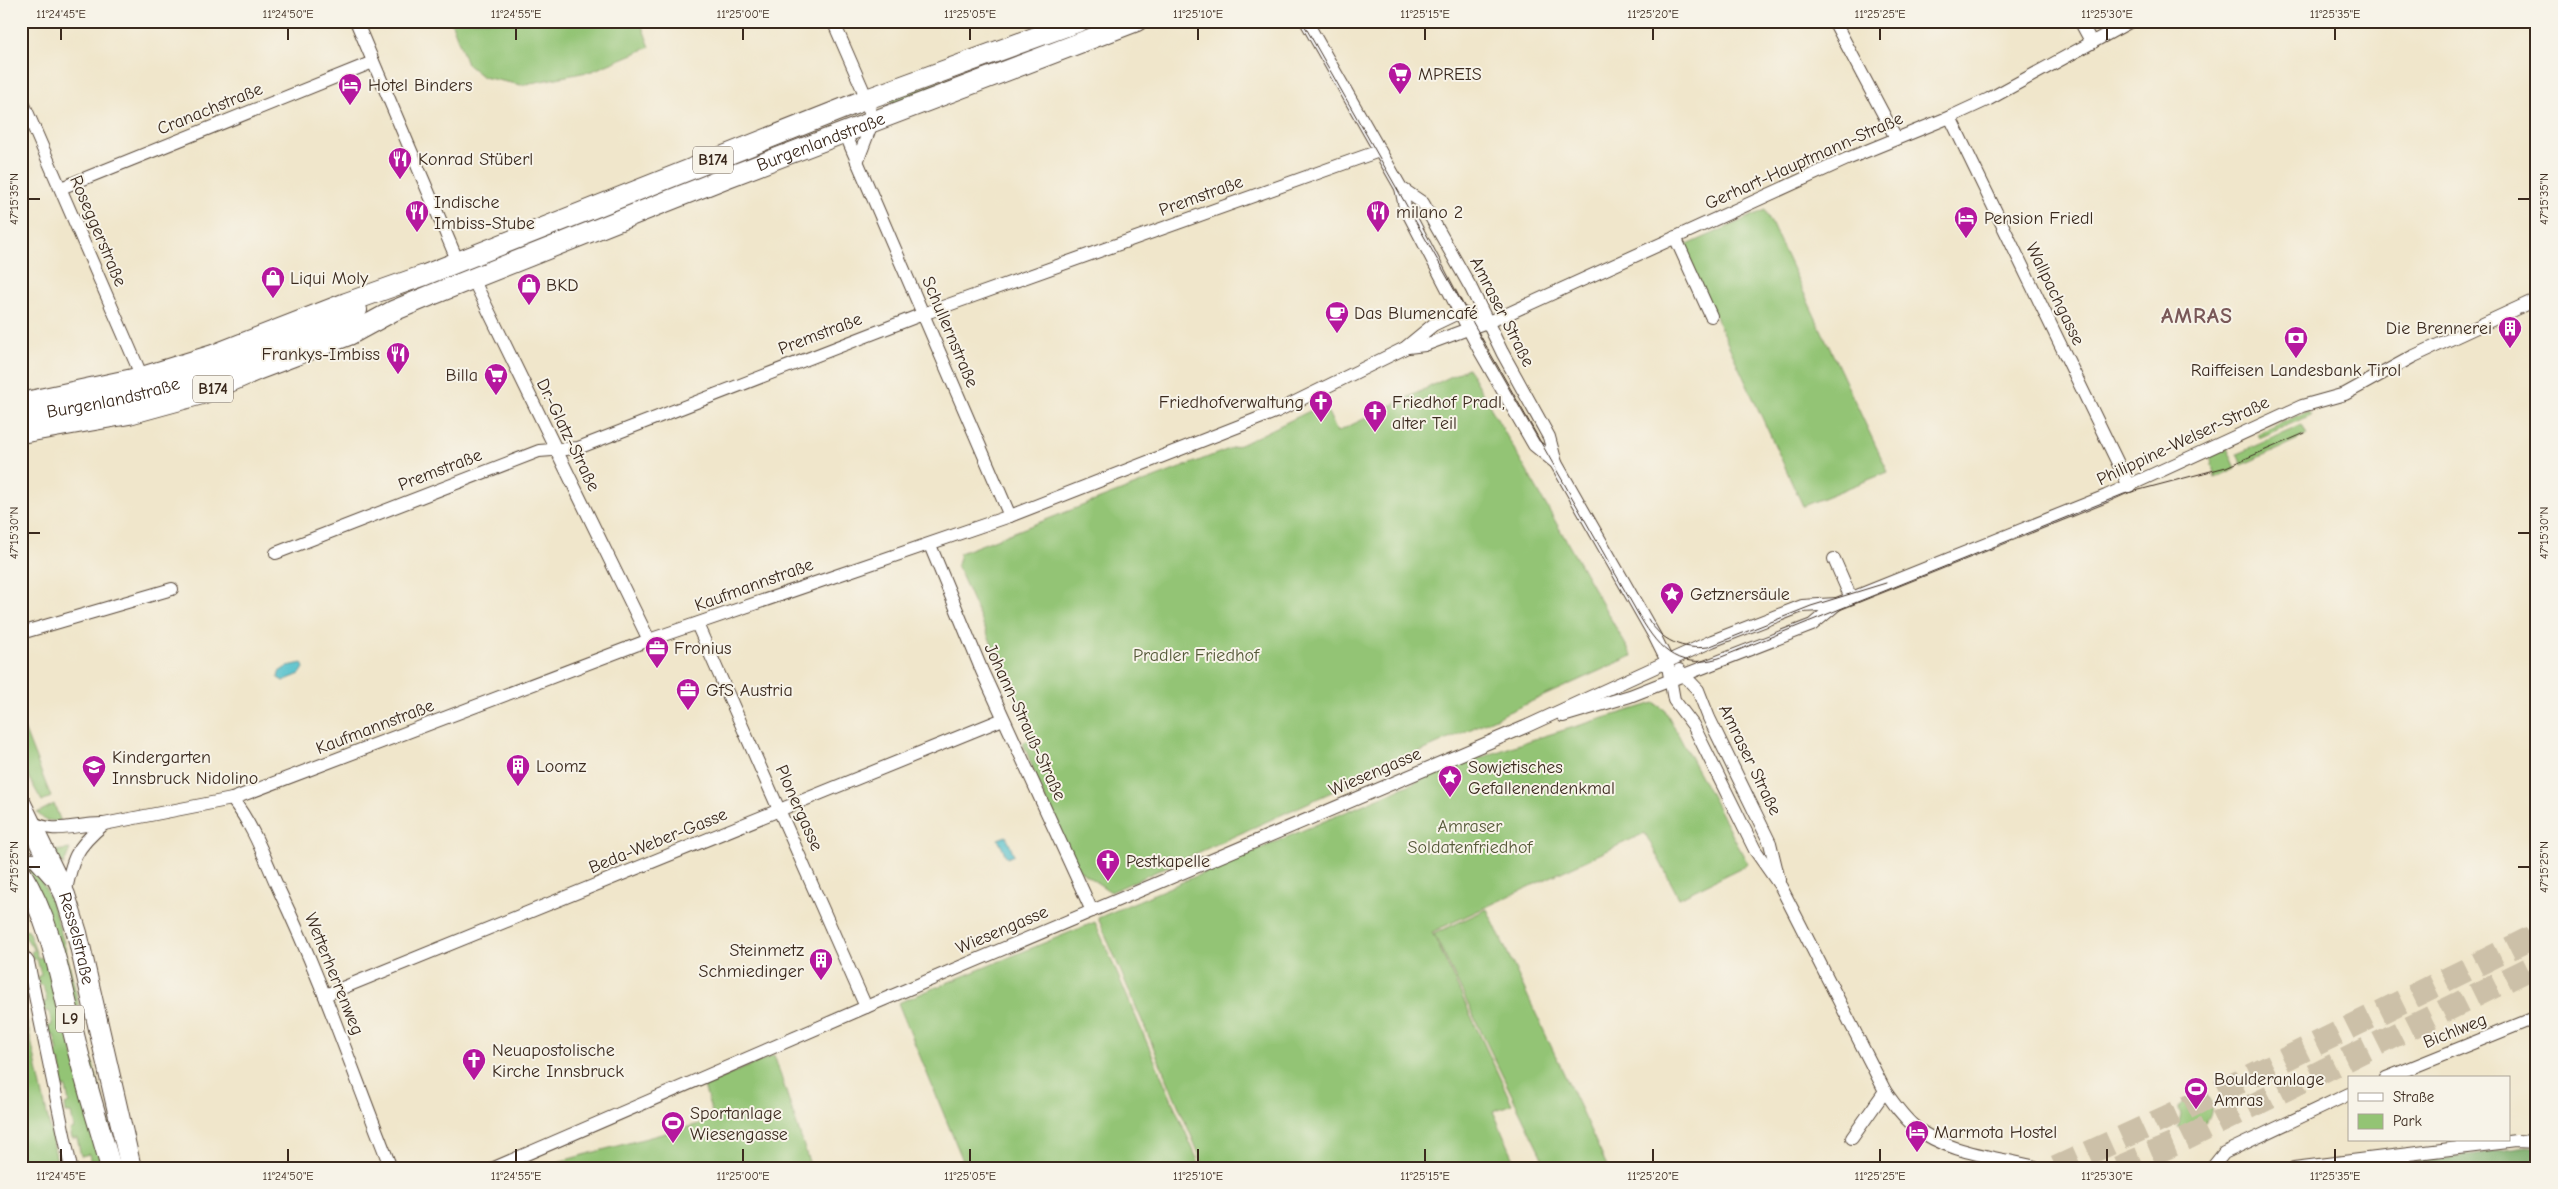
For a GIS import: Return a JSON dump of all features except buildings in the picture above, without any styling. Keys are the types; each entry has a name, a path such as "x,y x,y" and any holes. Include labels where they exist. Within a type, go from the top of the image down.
{"main road":[{"name":"Burgenlandstraße","path":"425,275 867,99 1080,21"},
{"name":"Burgenlandstraße","path":"393,311 872,122 1137,21"},
{"name":"B174","path":"21,403 142,377 213,355 333,307 425,275"},
{"name":"B174","path":"317,331 425,275"},
{"name":"B174","path":"317,331 393,311"},
{"name":"B174","path":"21,433 128,414 202,394 257,370 349,335 393,311"},
{"name":"Burgenlandstraße","path":"21,417 154,390 210,373 317,331"},
{"name":"Resselstraße","path":"26,812 65,895 77,933 131,1168"},
{"name":"Resselstraße","path":"22,877 48,932 81,1064 111,1168"}],"street":[{"path":"356,21 458,262"},
{"path":"833,21 867,99 872,122 857,162"},
{"name":"Amraser Straße","path":"1306,21 1400,188 1405,207 1468,329 1534,446 1556,463"},
{"path":"1834,21 1896,138"},
{"path":"2080,21 2092,43"},
{"name":"Gerhart-Hauptmann-Straße","path":"1468,329 1896,138 1950,117 1988,99 2131,21"},
{"name":"Cranachstraße","path":"61,188 373,62"},
{"name":"Roseggerstraße","path":"21,98 142,377"},
{"name":"Wallpachgasse","path":"1950,117 2128,486"},
{"name":"Schullernstraße","path":"845,133 1010,516"},
{"name":"Premstraße","path":"276,553 473,475 539,451 578,448 923,314 1379,151"},
{"name":"Amraser Straße","path":"1400,188 1423,203 1472,289 1486,321 1549,437 1556,463 1667,661 1674,700 1693,725 1755,850 1781,887 1885,1091 1900,1112 1915,1127 1936,1139 1960,1148 2035,1167"},
{"path":"1675,238 1711,316"},
{"path":"472,279 494,247"},
{"name":"Dr.-Glatz-Straße","path":"472,279 649,640"},
{"name":"Philippine-Welser-Straße","path":"1670,680 1812,625 1837,604 1934,567 2128,486 2302,406 2350,391 2412,357 2537,299"},
{"path":"1460,312 1486,321"},
{"name":"Kaufmannstraße","path":"26,812 49,830 86,823 104,824 232,799 649,640 1010,516 1226,432 1291,404 1405,348 1433,326 1460,312"},
{"name":"Kaufmannstraße","path":"1405,348 1425,345 1468,329"},
{"name":"Johann-Strauß-Straße","path":"930,544 1003,719 1092,912"},
{"path":"1834,559 1851,598"},
{"path":"21,633 172,589"},
{"name":"Philippine-Welser-Straße","path":"1667,661 1802,606 1837,604"},
{"name":"Plonergasse","path":"697,624 781,810 866,1007"},
{"name":"Amraser Straße","path":"1667,661 1685,674 1698,690 1709,718 1770,843 1781,887"},
{"name":"Wiesengasse","path":"494,1168 866,1007 1525,727 1667,661"},
{"name":"Wiesengasse","path":"1525,727 1630,696 1670,680"},
{"name":"Beda-Weber-Gasse","path":"325,995 1003,719"},
{"name":"Wetterherrenweg","path":"232,799 250,827 325,995 391,1168"},
{"path":"65,895 71,864 76,852 86,839 104,824"},
{"path":"21,859 34,860 65,895"},
{"path":"21,953 28,962 71,1168"},
{"name":"Bichlweg","path":"2391,1076 2537,1017"},
{"path":"1852,1138 1885,1091"},
{"path":"2212,1168 2224,1153 2348,1094"},
{"path":"2294,1168 2506,1142 2537,1142"}],"green space":[{"path":"451,21 640,21 650,47 592,71 521,85 483,77 467,64"},
{"path":"1103,21 1112,21 892,105 890,100"},
{"path":"765,149 765,153 557,235 556,233"},
{"path":"1765,210 1888,472 1803,506 1683,247"},
{"name":"Pradler Friedhof","path":"1468,368 1632,656 1111,892 1084,874 1068,858 1023,743 1033,738 957,565 960,553 1242,444 1324,404 1337,432"},
{"path":"2308,411 2311,415 2259,438 2257,434"},
{"path":"2302,425 2307,435 2242,465 2237,454"},
{"path":"2227,448 2236,468 2215,478 2210,456"},
{"name":"Amraser Soldatenfriedhof","path":"1654,703 1665,710 1748,864 1679,898 1645,833 1432,932 1512,1104 1493,1111 1518,1168 1205,1168 1098,918 1432,775 1531,740"},
{"path":"21,721 51,797 42,801 21,764"},
{"path":"54,804 61,822 45,820 37,813"},
{"path":"70,849 63,866 55,851"},
{"path":"29,869 39,877 57,918 86,1039 122,1168 119,1168"},
{"path":"1487,909 1608,1168 1547,1168 1434,934"},
{"path":"21,922 24,931 28,930 38,958 42,957 49,968 105,1168 92,1168 89,1154 81,1156 77,1138 72,1138 70,1130 74,1128 71,1113 66,1113 65,1105 69,1103 66,1087 61,1087 59,1079 63,1077 60,1062 55,1062 54,1054 58,1052 54,1035 50,1036 48,1027 52,1025 49,1011 44,1011 43,1003 47,1001 43,985 39,985 37,977 41,975 37,959 33,959 31,952 34,950 24,935 21,936"},
{"path":"1095,922 1201,1168 966,1168 898,1003"},
{"path":"21,994 57,1161 58,1168 21,1168"},
{"path":"774,1055 811,1168 535,1168 714,1120 704,1086"},
{"name":"Boulderanlage Amras","path":"2201,1093 2206,1094 2210,1101 2211,1111 2208,1119 2194,1130 2178,1127 2181,1115 2179,1108 2188,1098"},
{"path":"2526,1147 2537,1148 2537,1168 2375,1168"}],"water":[{"path":"302,663 304,668 300,674 283,681 278,678 279,672 288,666"},
{"path":"1006,836 1014,855 1007,858 998,839"}],"tunnel":[{"path":"2056,1168 2176,1113 2537,935"},
{"path":"2118,1168 2179,1142 2537,965"}],"tram line":[{"path":"1302,21 1644,624 1660,644 1679,658 1690,661 1719,658 2124,494 2226,467 2305,433"},
{"path":"1648,619 1659,633 1674,642 1690,647 1708,647 1811,606 1886,583"}],"place":[{"name":"MPREIS","path":"1400,95"},
{"name":"Hotel Binders","path":"350,106"},
{"name":"Konrad Stüberl","path":"400,180"},
{"name":"Indische Imbiss-Stube","path":"417,233"},
{"name":"milano 2","path":"1378,233"},
{"name":"Pension Friedl","path":"1966,239"},
{"name":"Liqui Moly","path":"273,299"},
{"name":"BKD","path":"529,306"},
{"name":"Das Blumencafé","path":"1337,334"},
{"name":"Die Brennerei","path":"2510,349"},
{"name":"Raiffeisen Landesbank Tirol","path":"2296,359"},
{"name":"Frankys-Imbiss","path":"398,375"},
{"name":"Billa","path":"496,396"},
{"name":"Friedhofverwaltung","path":"1321,423"},
{"name":"Friedhof Pradl, alter Teil","path":"1375,433"},
{"name":"Getznersäule","path":"1672,615"},
{"name":"Fronius","path":"657,669"},
{"name":"GfS Austria","path":"688,711"},
{"name":"Loomz","path":"518,787"},
{"name":"Kindergarten Innsbruck Nidolino","path":"94,788"},
{"name":"Sowjetisches Gefallenendenkmal","path":"1450,798"},
{"name":"Pestkapelle","path":"1108,882"},
{"name":"Steinmetz Schmiedinger","path":"821,981"},
{"name":"Neuapostolische Kirche Innsbruck","path":"474,1081"},
{"name":"Boulderanlage Amras","path":"2196,1110"},
{"name":"Sportanlage Wiesengasse","path":"673,1144"},
{"name":"Marmota Hostel","path":"1917,1153"}],"district":[{"name":"AMRAS","path":"2197,316"}]}
